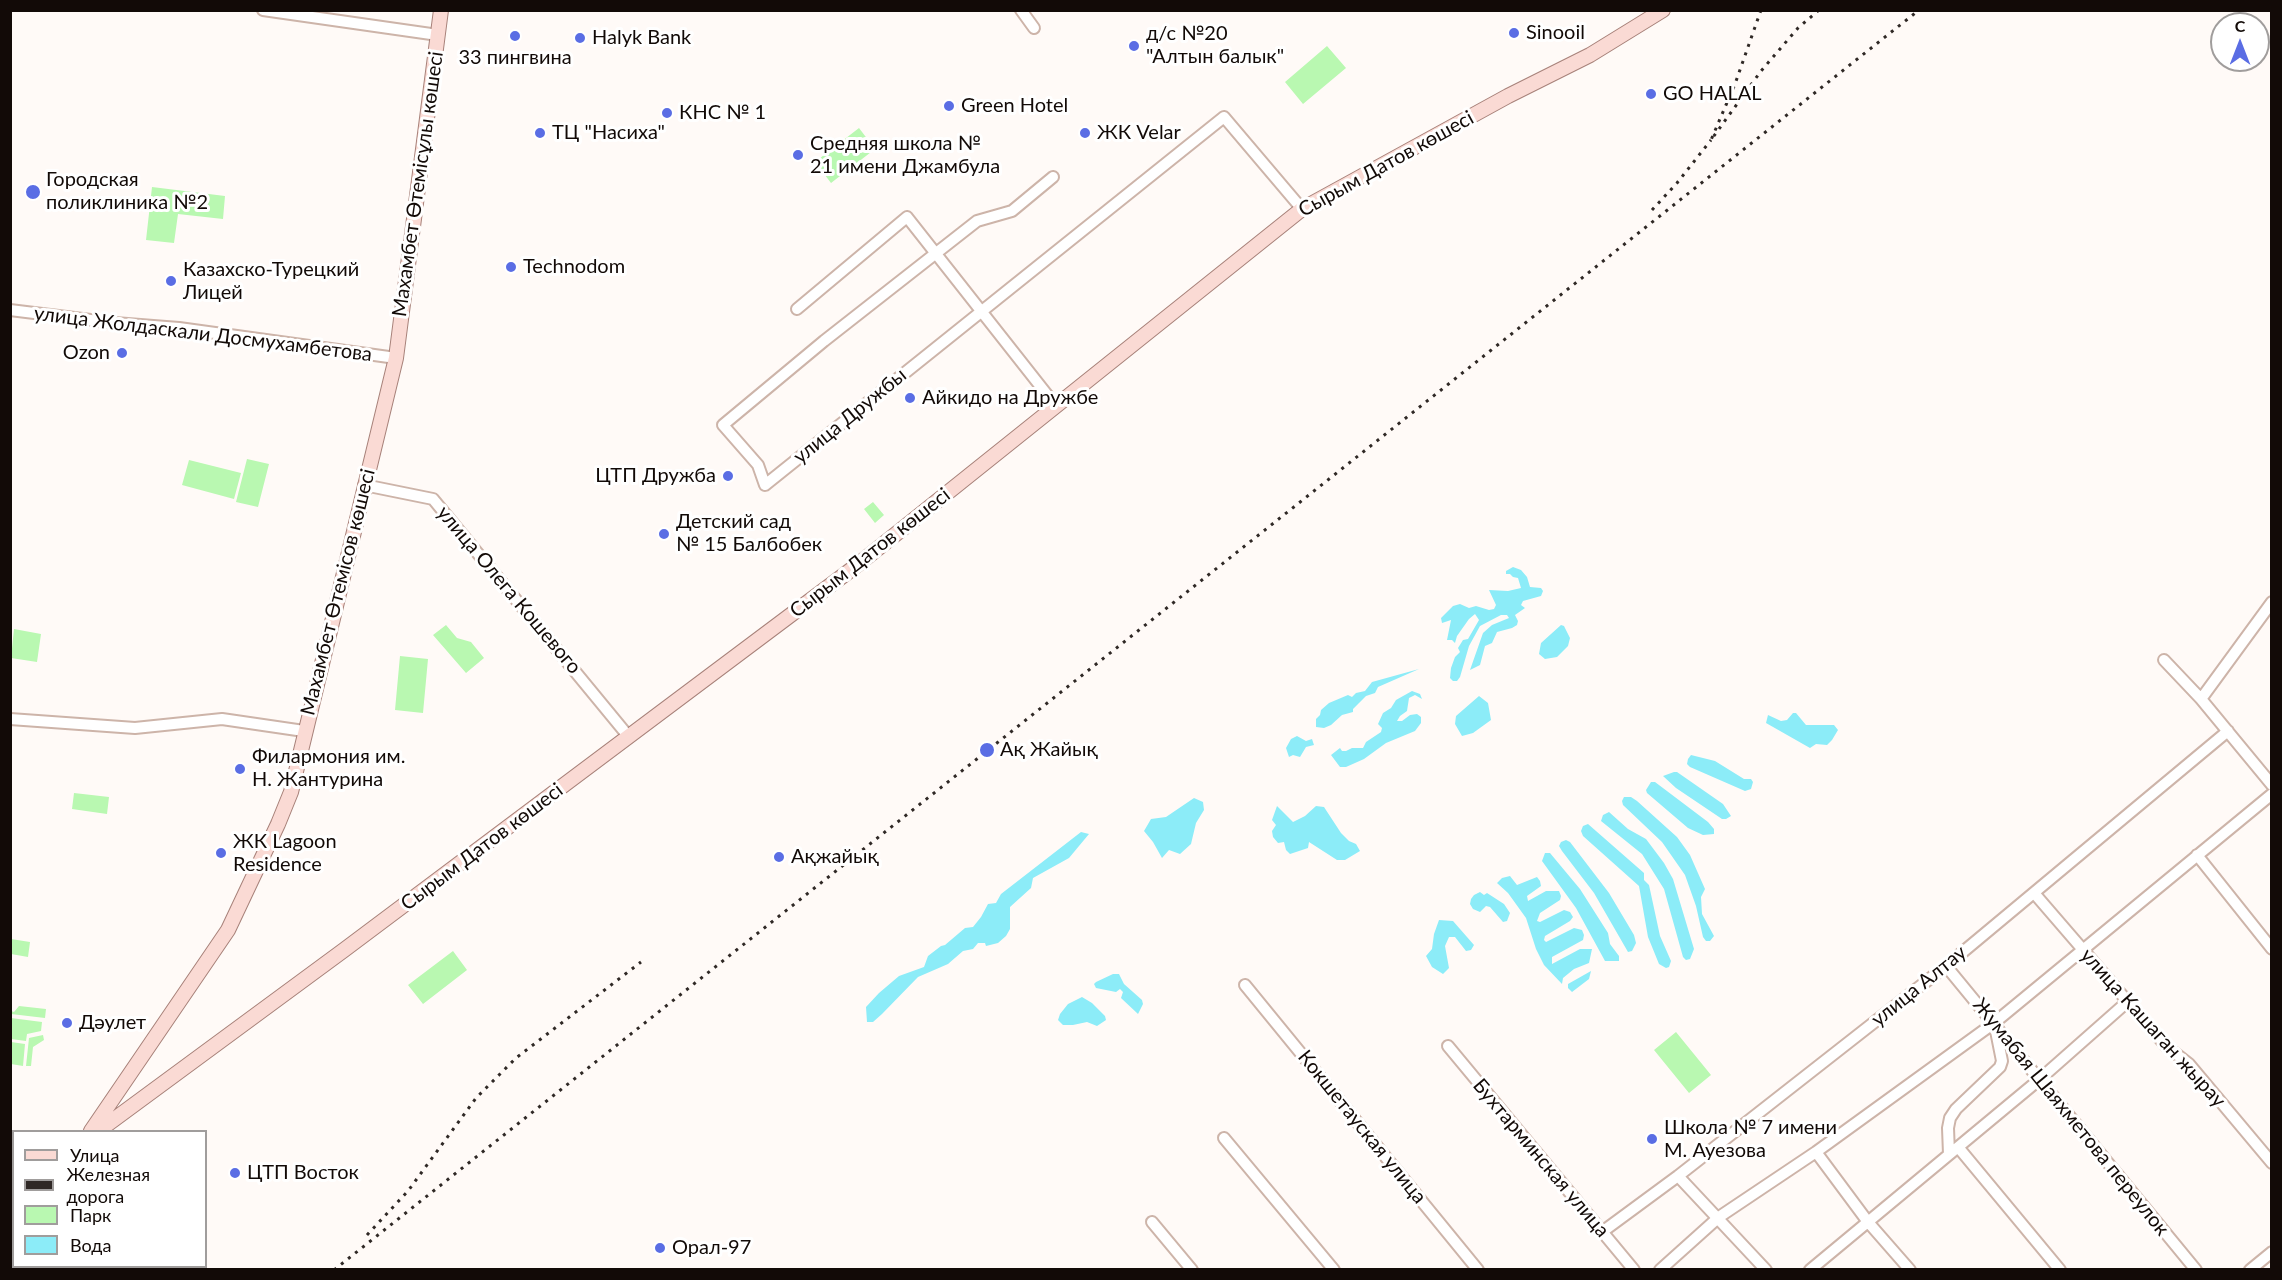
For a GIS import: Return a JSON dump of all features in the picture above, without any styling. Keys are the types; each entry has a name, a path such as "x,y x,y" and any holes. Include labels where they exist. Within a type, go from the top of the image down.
{"main road":[{"name":"Махамбет Өтемісұлы көшесі","path":"396,358 441,10"},
{"name":"Сырым Датов көшесі","path":"98,1130 629,737 855,566 1302,209 1508,96 1590,55 1660,11"},
{"name":"Махамбет Өтемісов көшесі","path":"92,1130 228,930 286,802 298,766 304,731 396,358"}],"street":[{"path":"263,10 438,35"},
{"path":"1021,10 1034,28"},
{"name":"улица Дружбы","path":"1053,177 1012,211 977,221 824,341 723,425 758,465 765,485 1224,117 1302,209"},
{"path":"797,309 907,217 1056,406"},
{"name":"улица Жолдаскали Досмухамбетова","path":"10,310 201,331 396,358"},
{"name":"улица Олега Кошевого","path":"364,485 434,499 629,737"},
{"path":"2201,699 2271,602"},
{"path":"2164,660 2201,699 2271,785"},
{"path":"10,719 135,728 222,719 304,731"},
{"name":"улица Алтау","path":"1602,1232 1678,1176 1946,966 2228,731"},
{"path":"1659,1269 1719,1217 1816,1152 1995,1023 2271,794"},
{"path":"2197,855 2271,949"},
{"name":"улица Кашаган жырау","path":"2034,893 2126,1003 2166,1046 2189,1064 2271,1163"},
{"name":"Жумабая Шаяхметова переулок","path":"1946,966 2196,1269"},
{"name":"Кокшетауская улица","path":"1245,986 1478,1269"},
{"path":"1810,1269 2040,1079 2126,1003"},
{"path":"1995,1023 2002,1061 2000,1067 1956,1109 1950,1118 1948,1128 1953,1150 2060,1269"},
{"name":"Бухтарминская улица","path":"1448,1046 1634,1269"},
{"path":"1224,1138 1334,1269"},
{"path":"1816,1152 1868,1222 1910,1269"},
{"path":"1678,1176 1766,1269"},
{"path":"1152,1222 1192,1269"},
{"path":"2250,1269 2271,1252"}],"green space":[{"path":"1327,46 1346,68 1303,104 1285,82"},
{"path":"859,128 875,149 831,183 815,162"},
{"path":"152,187 225,196 223,219 178,214 174,243 146,240"},
{"path":"247,459 269,464 258,507 236,502"},
{"path":"189,460 241,473 234,499 182,485"},
{"path":"873,502 884,515 875,523 864,509"},
{"path":"446,625 457,638 471,642 484,658 466,673 433,635"},
{"path":"14,629 41,634 37,662 11,658"},
{"path":"400,656 428,659 423,713 395,710"},
{"path":"74,793 109,797 107,814 72,809"},
{"path":"11,939 30,942 28,957 11,954"},
{"path":"453,951 467,970 423,1004 408,985"},
{"path":"19,1006 46,1009 45,1018 11,1014 11,1011 14,1012"},
{"path":"11,1018 42,1022 41,1031 27,1034 26,1041 11,1039"},
{"path":"1676,1032 1711,1075 1689,1093 1654,1050"},
{"path":"43,1035 44,1040 33,1047 31,1066 26,1066 29,1038"},
{"path":"11,1042 25,1044 23,1066 11,1064"}],"water":[{"path":"1513,567 1521,570 1527,577 1530,587 1541,588 1543,591 1541,596 1523,601 1521,605 1525,608 1515,615 1517,625 1497,632 1492,643 1485,646 1480,665 1470,670 1483,633 1492,625 1509,618 1507,615 1501,615 1480,626 1469,646 1460,677 1457,681 1453,681 1450,678 1451,668 1455,657 1460,652 1458,648 1463,640 1468,639 1479,620 1475,614 1469,619 1455,643 1447,640 1451,620 1442,623 1441,618 1453,606 1460,604 1469,608 1476,606 1489,610 1494,609 1496,605 1489,590 1508,591 1521,588 1518,578 1506,574 1506,571"},
{"path":"1561,625 1564,626 1570,638 1568,646 1557,657 1545,659 1539,654 1541,643"},
{"path":"1419,669 1378,687 1375,693 1366,696 1353,709 1353,712 1342,715 1331,725 1324,728 1316,727 1316,719 1329,703 1365,691 1372,682"},
{"path":"1412,691 1420,694 1422,699 1415,695 1409,698 1407,711 1397,721 1417,714 1421,717 1421,723 1415,731 1386,743 1364,759 1346,767 1340,767 1331,755 1340,748 1346,751 1352,748 1363,748 1366,742 1381,732 1382,728 1378,724 1383,713 1391,708 1396,700"},
{"path":"1479,696 1488,703 1491,720 1473,733 1462,736 1455,724 1456,716"},
{"path":"1793,713 1796,713 1806,725 1834,725 1838,730 1827,745 1816,744 1810,748 1766,723 1768,715 1781,721 1787,720"},
{"path":"1297,736 1306,741 1312,739 1314,745 1306,747 1300,757 1293,755 1289,757 1286,748 1291,739"},
{"path":"1691,755 1715,761 1744,779 1751,779 1753,782 1751,789 1745,791 1690,767 1687,764"},
{"path":"1674,772 1723,804 1731,816 1722,819 1676,788 1663,776"},
{"path":"1651,782 1655,782 1708,822 1714,829 1714,834 1703,835 1688,828 1647,793 1646,790"},
{"path":"1624,797 1631,797 1637,801 1677,837 1690,855 1705,889 1701,897 1702,914 1714,936 1710,941 1706,941 1703,937 1696,906 1685,875 1662,842 1623,805"},
{"path":"1194,798 1203,802 1204,810 1196,823 1191,844 1180,854 1169,850 1162,858 1144,831 1151,819 1166,817"},
{"path":"1277,806 1293,822 1305,816 1316,806 1324,807 1341,833 1356,844 1360,851 1345,860 1337,860 1309,842 1308,848 1290,854 1284,842 1278,843 1273,837 1272,831 1276,825 1272,820"},
{"path":"1609,812 1628,829 1646,839 1673,879 1694,949 1690,959 1686,960 1683,957 1664,889 1642,854 1601,821 1603,815"},
{"path":"1588,824 1644,873 1644,880 1649,885 1660,936 1671,961 1669,967 1666,968 1659,964 1648,937 1639,886 1583,836 1581,831 1583,826"},
{"path":"1081,832 1089,834 1069,858 1033,878 1031,888 1010,907 1010,929 1006,936 998,943 986,946 985,943 978,943 973,949 963,951 948,964 918,977 873,1022 867,1022 866,1007 879,993 899,976 924,967 928,956 965,928 973,927 988,904 996,903 1001,894"},
{"path":"1566,840 1570,842 1609,893 1634,935 1636,943 1632,951 1628,952 1594,893 1559,846"},
{"path":"1545,853 1550,853 1580,889 1608,933 1610,944 1619,956 1619,961 1605,961 1576,908 1542,861"},
{"path":"1510,876 1517,885 1537,877 1540,881 1541,886 1527,896 1528,901 1546,891 1559,891 1560,900 1540,913 1537,921 1540,922 1564,910 1570,912 1573,917 1545,936 1546,942 1574,928 1582,930 1583,940 1552,957 1552,964 1580,949 1592,949 1589,963 1574,969 1563,978 1562,984 1544,965 1526,918 1508,893 1497,883 1502,878"},
{"path":"1480,892 1484,895 1487,893 1504,904 1510,913 1507,921 1503,922 1490,907 1486,906 1480,912 1473,909 1470,904 1471,899"},
{"path":"1439,920 1453,921 1474,945 1471,950 1466,951 1455,937 1449,937 1445,946 1449,968 1443,974 1432,967 1426,956 1432,949"},
{"path":"1591,971 1589,979 1572,992 1568,988 1568,984"},
{"path":"1113,974 1119,974 1124,984 1142,1000 1143,1004 1138,1014 1121,998 1123,992 1120,989 1116,992 1096,988 1094,984 1096,982"},
{"path":"1082,997 1092,1003 1106,1020 1097,1026 1087,1022 1063,1025 1058,1020 1060,1014 1068,1004"}],"railway":[{"path":"1761,10 1735,84 1711,140 1761,71 1798,28 1819,10"},
{"path":"334,1270 1919,10"},
{"path":"1652,210 1711,140"},
{"path":"367,1235 408,1191 476,1098 516,1058 641,962"}],"place":[{"name":"Sinooil","path":"1514,33"},
{"name":"33 пингвина","path":"515,36"},
{"name":"Halyk Bank","path":"580,38"},
{"name":"д/с №20 \"Алтын балык\"","path":"1134,46"},
{"name":"GO HALAL","path":"1651,94"},
{"name":"Green Hotel","path":"949,106"},
{"name":"КНС № 1","path":"667,113"},
{"name":"ТЦ \"Насиха\"","path":"540,133"},
{"name":"ЖК Velar","path":"1085,133"},
{"name":"Средняя школа № 21 имени Джамбула","path":"798,155"},
{"name":"Городская поликлиника №2","path":"33,192"},
{"name":"Technodom","path":"511,267"},
{"name":"Казахско-Турецкий Лицей","path":"171,281"},
{"name":"Ozon","path":"122,353"},
{"name":"Айкидо на Дружбе","path":"910,398"},
{"name":"ЦТП Дружба","path":"728,476"},
{"name":"Детский сад № 15 Балбобек","path":"664,534"},
{"name":"Ақ Жайық","path":"987,750"},
{"name":"Филармония им. Н. Жантурина","path":"240,769"},
{"name":"ЖК Lagoon Residence","path":"221,853"},
{"name":"Ақжайық","path":"779,857"},
{"name":"Дәулет","path":"67,1023"},
{"name":"Школа № 7 имени М. Ауезова","path":"1652,1139"},
{"name":"ЦТП Восток","path":"235,1173"},
{"name":"Орал-97","path":"660,1248"}]}
